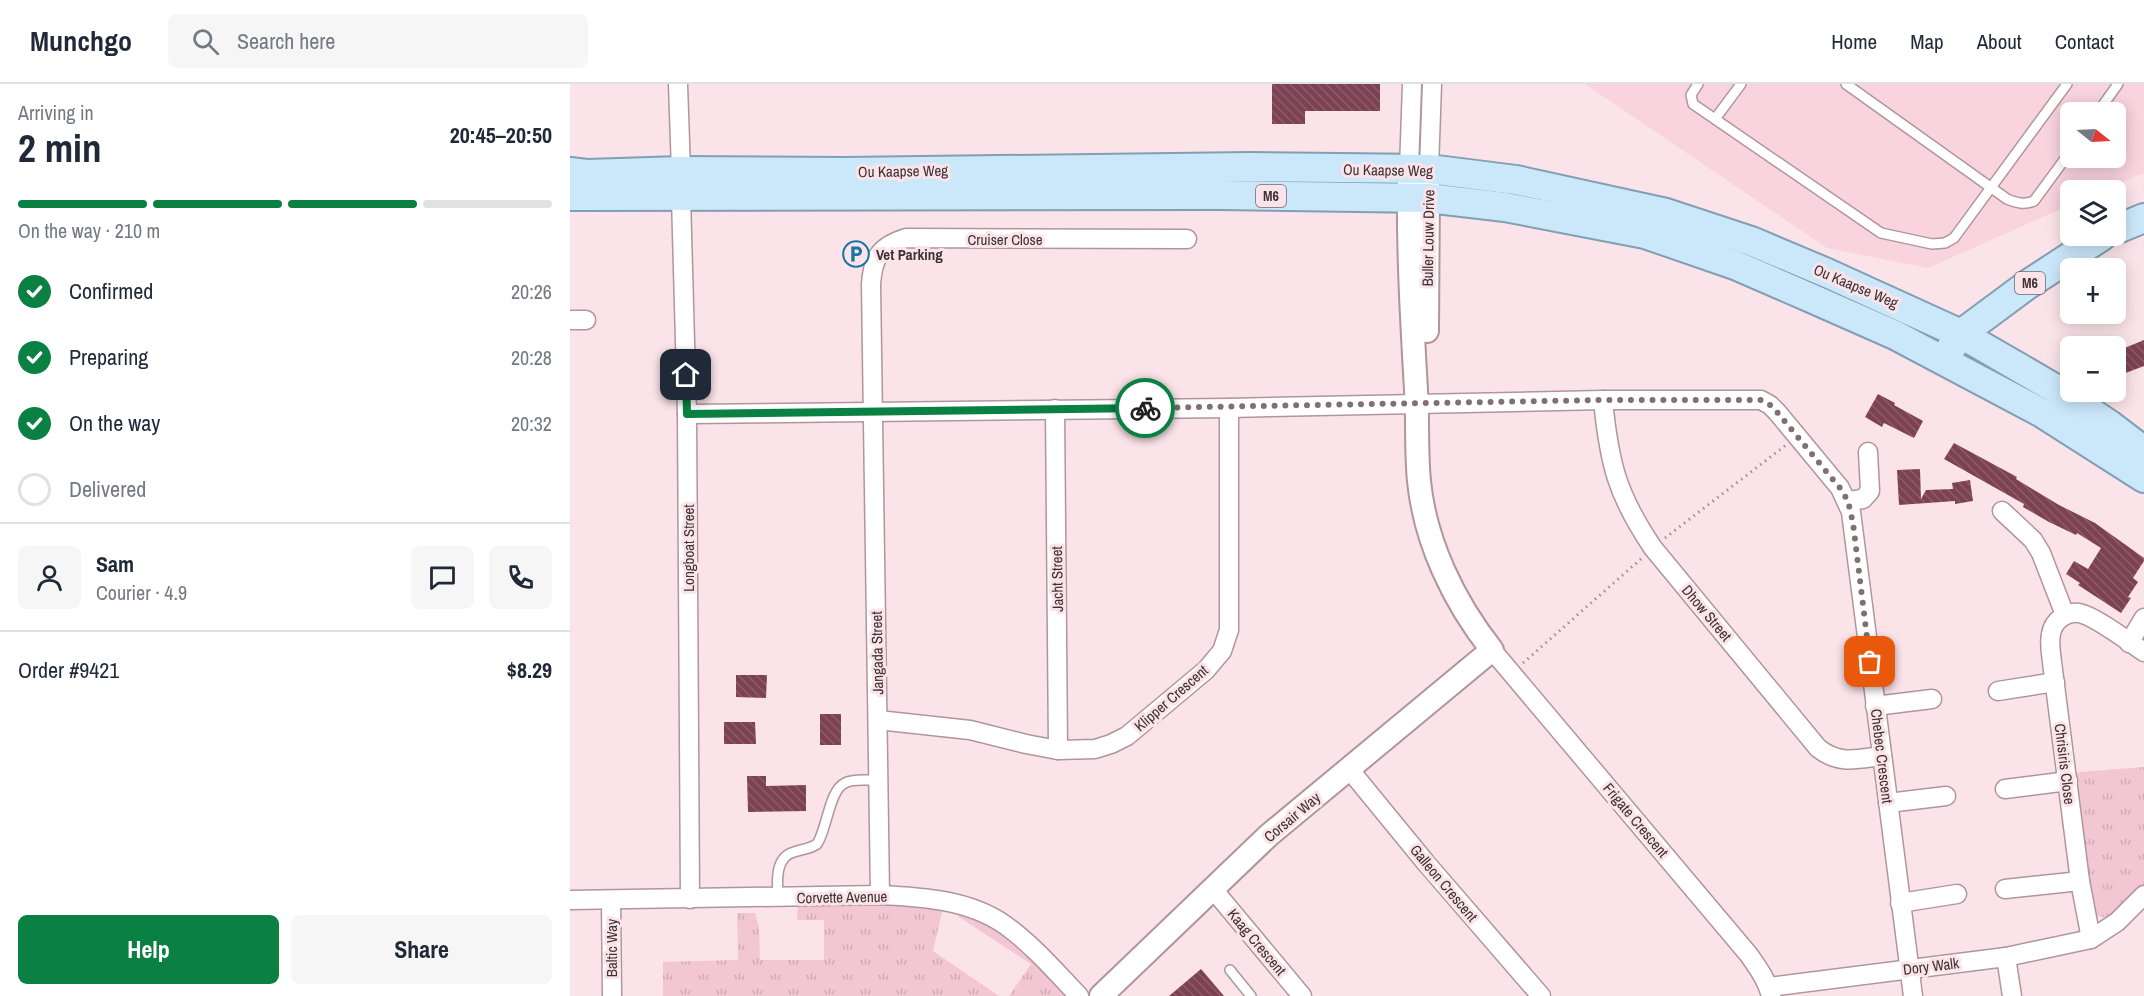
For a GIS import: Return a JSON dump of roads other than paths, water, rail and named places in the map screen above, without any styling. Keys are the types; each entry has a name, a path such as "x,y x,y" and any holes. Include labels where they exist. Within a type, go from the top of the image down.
{"main road":[{"name":"Ou Kaapse Weg","path":"570,196 681,184 844,172 1239,167 1419,169 1516,180 1666,213 1751,241 1907,308 1961,334 2056,389 2110,425 2144,452"},
{"name":"Ou Kaapse Weg","path":"570,172 647,174 681,184 1107,194 1418,198 1505,207 1645,234 1746,270 1895,335 2042,412 2144,478"},
{"path":"2126,225 2144,218"},
{"name":"M6","path":"1943,359 1961,334 2043,274 2086,246"}],"street":[{"name":"Longboat Street","path":"678,84 687,414 690,899"},
{"name":"Buller Louw Drive","path":"1412,84 1419,169 1418,198 1426,348 1416,398 1419,484 1429,529 1440,562 1452,589 1477,631 1492,650"},
{"name":"Buller Louw Drive","path":"1419,169 1432,84"},
{"name":"Cruiser Close","path":"874,411 872,269 881,251 892,243 906,238 1187,239"},
{"name":"Chebec Crescent","path":"687,414 1229,408 1416,398 1761,400 1777,412 1840,488 1848,501 1853,523 1913,996"},
{"name":"Dhow Street","path":"1603,400 1607,439 1620,490 1635,522 1653,548 1818,748 1828,756 1838,759 1882,756"},
{"name":"Klipper Crescent","path":"878,720 970,730 1058,750 1095,749 1127,736 1206,670 1222,651 1229,630 1229,408"},
{"name":"Jacht Street","path":"1055,409 1058,750"},
{"name":"Jangada Street","path":"874,411 880,895"},
{"path":"1848,501 1863,499 1870,491 1868,452"},
{"path":"2002,512 2033,540 2045,562 2065,615 2079,613 2091,618 2137,647 2144,618"},
{"name":"Chrisiris Close","path":"2065,615 2054,625 2051,634 2052,662 2080,881 2091,939"},
{"name":"Corsair Way","path":"1101,996 1269,836 1492,650"},
{"name":"Frigate Crescent","path":"1492,650 1749,955 1770,992"},
{"path":"1998,691 2055,682"},
{"path":"1875,706 1932,699"},
{"name":"Galleon Crescent","path":"1349,769 1426,863 1541,996"},
{"path":"2005,789 2068,780"},
{"path":"1888,803 1946,796"},
{"path":"2005,889 2080,881"},
{"name":"Kaag Crescent","path":"1212,888 1302,996"},
{"path":"1900,903 1957,894"},
{"name":"Corvette Avenue","path":"570,900 880,895 944,901 972,909 1004,924 1036,951 1079,996"},
{"path":"2091,939 2117,922 2144,895"},
{"name":"Baltic Way","path":"611,900 612,996"},
{"name":"Dory Walk","path":"1770,992 1909,969 2006,957 2091,939"},
{"path":"2006,957 2012,996"}],"lane":[{"path":"1698,84 1692,93 1693,104 1881,233 1932,244 1945,243 1954,238 2067,84"},
{"path":"1715,119 1740,84"},
{"path":"1846,84 2016,203 2027,204 2034,201 2060,166"},
{"path":"2105,102 2118,84"},
{"path":"777,897 778,872 782,860 791,852 812,847 820,840 834,798 841,785 850,781 878,780"},
{"path":"1230,970 1251,996"}],"place":[{"name":"Vet Parking","path":"856,254"}]}
